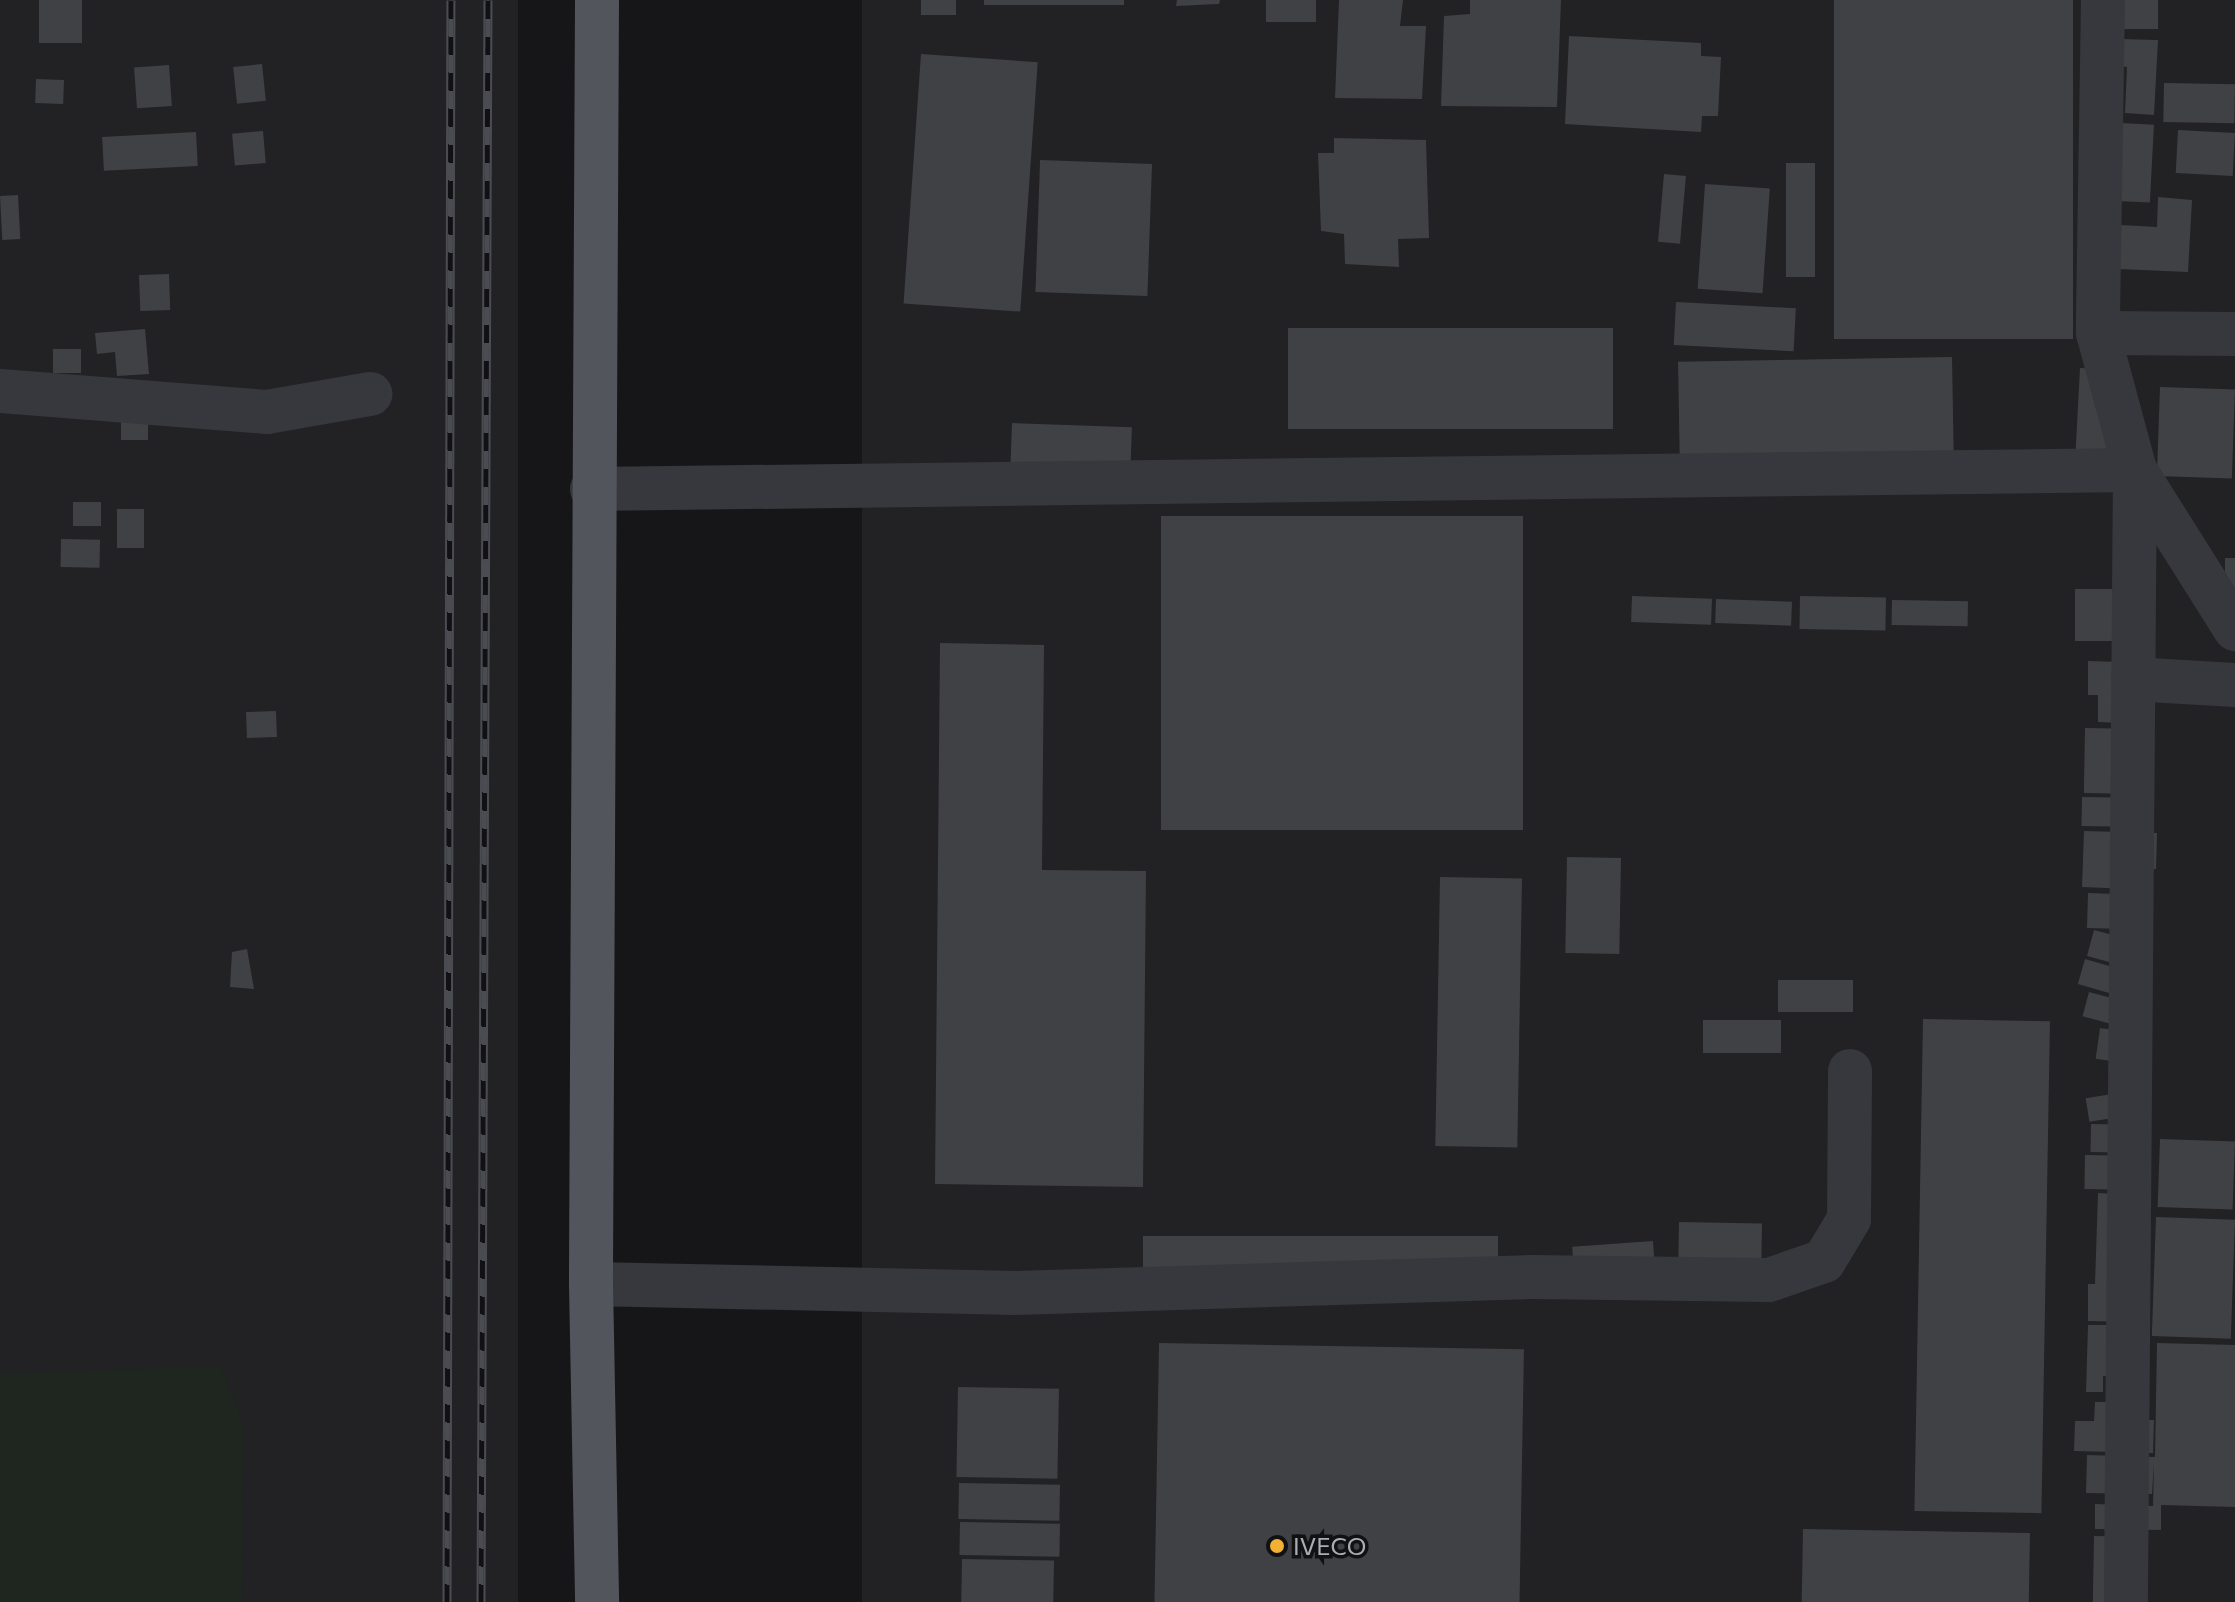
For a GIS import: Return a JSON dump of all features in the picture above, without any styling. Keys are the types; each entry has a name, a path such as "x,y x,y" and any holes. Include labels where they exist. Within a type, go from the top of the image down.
{"main road":[{"path":"597,0 592,489 591,1284 597,1602"}],"street":[{"path":"2103,0 2098,333 2135,470 2126,1602"},
{"path":"2098,333 2235,334"},
{"path":"0,391 267,412 370,394"},
{"path":"592,489 2135,470"},
{"path":"2135,470 2235,629"},
{"path":"2133,679 2235,685"},
{"path":"591,1284 1016,1293 1532,1277 1769,1280 1824,1261 1849,1219 1850,1071"}],"shaded area":[{"path":"0,0 518,0 518,1602 0,1602"},
{"path":"862,0 2235,0 2235,1602 862,1602"},
{"path":"221,1366 243,1422 242,1602 0,1602 0,1374"}],"building":[{"path":"39,0 82,0 82,43 39,43"},
{"path":"921,0 956,0 956,15 921,15"},
{"path":"984,0 1124,0 1124,5 984,5"},
{"path":"1177,0 1220,0 1219,4 1176,6"},
{"path":"1266,0 1316,0 1316,22 1266,22"},
{"path":"1339,0 1403,0 1400,26 1426,26 1422,99 1335,98"},
{"path":"1470,0 1561,0 1557,107 1441,106 1444,16 1470,14"},
{"path":"1834,0 2073,0 2073,339 1834,339"},
{"path":"2122,0 2158,0 2158,29 2122,29"},
{"path":"1569,36 1701,43 1701,56 1721,57 1718,116 1702,116 1701,132 1565,124"},
{"path":"2119,39 2158,40 2154,115 2125,113 2127,67 2118,66"},
{"path":"921,54 1038,62 1020,312 904,303"},
{"path":"262,64 266,101 237,104 233,67"},
{"path":"169,65 172,106 137,108 134,67"},
{"path":"36,79 64,80 63,104 35,103"},
{"path":"2164,83 2235,84 2234,123 2163,122"},
{"path":"2121,123 2154,125 2150,203 2117,201"},
{"path":"2178,130 2235,133 2233,176 2176,173"},
{"path":"263,131 266,163 235,166 232,134"},
{"path":"196,132 198,166 104,171 102,137"},
{"path":"1334,138 1426,140 1429,238 1398,239 1399,267 1345,264 1344,234 1321,231 1318,153 1334,153"},
{"path":"1040,160 1152,164 1147,296 1035,292"},
{"path":"1786,163 1815,163 1815,277 1786,277"},
{"path":"1664,174 1686,176 1680,244 1658,242"},
{"path":"1705,184 1770,189 1763,293 1698,289"},
{"path":"18,195 20,239 2,240 0,196"},
{"path":"2158,197 2192,200 2188,272 2119,269 2121,225 2157,227"},
{"path":"169,274 170,310 140,311 139,275"},
{"path":"1676,302 1796,308 1794,351 1674,345"},
{"path":"1288,328 1613,328 1613,429 1288,429"},
{"path":"145,329 149,374 117,376 115,352 97,354 95,333"},
{"path":"53,349 81,349 81,373 53,373"},
{"path":"1952,357 1954,469 1680,474 1678,362"},
{"path":"2080,368 2131,371 2126,464 2075,461"},
{"path":"2160,387 2235,390 2232,479 2157,476"},
{"path":"121,416 148,416 148,440 121,440"},
{"path":"1012,423 1132,427 1130,472 1010,468"},
{"path":"73,502 101,502 101,526 73,526"},
{"path":"117,509 144,509 144,548 117,548"},
{"path":"1161,516 1523,516 1523,830 1161,830"},
{"path":"61,539 100,540 100,568 61,567"},
{"path":"2225,558 2235,558 2235,617 2225,617"},
{"path":"2075,589 2112,589 2112,641 2075,641"},
{"path":"1632,596 1712,599 1711,625 1631,622"},
{"path":"1800,596 1886,598 1885,630 1799,629"},
{"path":"1716,599 1792,602 1791,626 1715,623"},
{"path":"1892,600 1968,601 1968,626 1892,625"},
{"path":"940,643 1044,645 1042,870 1146,871 1143,1187 935,1184"},
{"path":"2088,661 2150,663 2149,724 2098,722 2098,695 2088,695"},
{"path":"276,711 277,737 247,738 246,712"},
{"path":"2085,728 2140,729 2139,794 2084,793"},
{"path":"2082,797 2144,798 2143,827 2081,826"},
{"path":"2084,831 2157,833 2156,869 2132,868 2131,889 2082,887"},
{"path":"1567,857 1621,858 1619,954 1565,953"},
{"path":"1440,877 1522,878 1517,1147 1435,1146"},
{"path":"2088,893 2147,895 2124,929 2087,928"},
{"path":"2094,930 2132,940 2125,966 2087,956"},
{"path":"247,949 254,989 230,987 232,952"},
{"path":"2085,959 2130,972 2123,997 2078,984"},
{"path":"1778,980 1853,980 1853,1012 1778,1012"},
{"path":"2089,992 2147,1008 2140,1032 2083,1016"},
{"path":"1923,1019 2050,1021 2041,1513 1914,1511"},
{"path":"1703,1020 1781,1020 1781,1053 1703,1053"},
{"path":"2100,1028 2141,1034 2136,1064 2096,1059"},
{"path":"2137,1090 2141,1114 2089,1122 2086,1098"},
{"path":"2091,1124 2132,1125 2132,1153 2091,1152"},
{"path":"2160,1139 2235,1142 2233,1210 2158,1207"},
{"path":"2085,1155 2142,1156 2141,1190 2084,1189"},
{"path":"2098,1193 2139,1195 2132,1322 2088,1321 2088,1284 2095,1284"},
{"path":"2156,1217 2235,1220 2231,1339 2152,1336"},
{"path":"1679,1222 1762,1223 1761,1268 1678,1267"},
{"path":"1143,1236 1498,1236 1498,1276 1143,1276"},
{"path":"1653,1241 1655,1267 1574,1273 1572,1247"},
{"path":"2088,1325 2145,1325 2116,1376 2103,1376 2103,1392 2086,1392"},
{"path":"1159,1343 1524,1349 1520,1602 1154,1602"},
{"path":"2157,1343 2235,1345 2235,1507 2161,1505 2161,1530 2095,1529 2095,1504 2153,1506 2154,1462 2152,1494 2086,1493 2087,1455 2155,1457"},
{"path":"958,1387 1059,1389 1057,1479 956,1477"},
{"path":"2095,1402 2134,1402 2134,1420 2154,1420 2153,1453 2074,1451 2075,1421 2094,1421"},
{"path":"959,1483 1060,1485 1059,1521 958,1519"},
{"path":"960,1522 1060,1524 1059,1557 959,1555"},
{"path":"1803,1529 2030,1533 2029,1602 1802,1602"},
{"path":"2094,1536 2142,1537 2141,1602 2093,1602"},
{"path":"962,1559 1054,1561 1053,1602 961,1602"}],"railway":[{"path":"447,1602 451,0"},
{"path":"481,1602 488,0"}],"place":[{"name":"IVECO","path":"1277,1546"}]}
